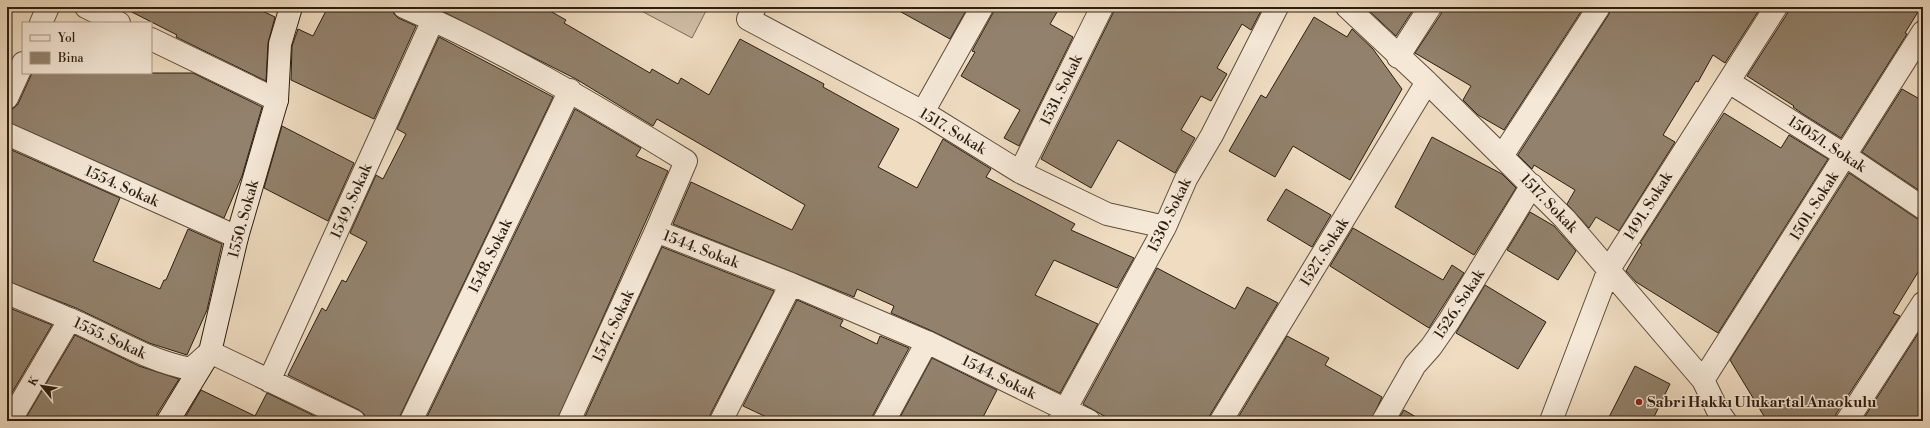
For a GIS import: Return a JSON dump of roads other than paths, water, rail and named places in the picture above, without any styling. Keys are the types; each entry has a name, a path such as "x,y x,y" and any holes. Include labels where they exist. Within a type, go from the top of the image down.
{"street":[{"path":"41,22 48,7"},
{"path":"86,7 116,22"},
{"name":"1550. Sokak","path":"168,421 210,352 237,237 277,100 280,44 292,7"},
{"name":"1544. Sokak","path":"404,7 433,20 570,90 686,161 656,231 791,284 927,342 1062,415 1089,421"},
{"path":"923,112 982,7"},
{"name":"1531. Sokak","path":"1020,172 1102,7"},
{"name":"1530. Sokak","path":"1062,415 1165,227 1186,179 1212,135 1277,7"},
{"name":"1517. Sokak","path":"1347,7 1427,82 1532,185 1609,269 1704,380 1718,411 1725,421"},
{"path":"1398,56 1430,7"},
{"path":"1502,156 1599,7"},
{"name":"1491. Sokak","path":"1551,421 1609,269 1776,7"},
{"name":"1517. Sokak","path":"751,13 923,112 1020,172 1107,214 1165,227"},
{"name":"1549. Sokak","path":"269,381 433,20"},
{"name":"1501. Sokak","path":"1704,380 1923,32"},
{"path":"152,39 277,100"},
{"path":"7,98 22,65"},
{"name":"1527. Sokak","path":"1221,421 1427,82"},
{"name":"1505/1. Sokak","path":"1729,82 1846,156 1923,208"},
{"name":"1548. Sokak","path":"411,421 570,90"},
{"name":"1554. Sokak","path":"7,134 237,237"},
{"name":"1526. Sokak","path":"1383,421 1415,365 1431,347 1453,315 1532,185"},
{"name":"1547. Sokak","path":"569,421 656,231"},
{"path":"721,421 791,284"},
{"name":"1555. Sokak","path":"7,293 70,319 147,356 179,366 191,368 210,352"},
{"path":"1846,421 1923,303"},
{"path":"10,421 70,319"},
{"path":"884,421 927,342"},
{"path":"210,352 354,421"}],"place":[{"name":"Sabri Hakkı Ulukartal Anaokulu","path":"1639,402"}]}
